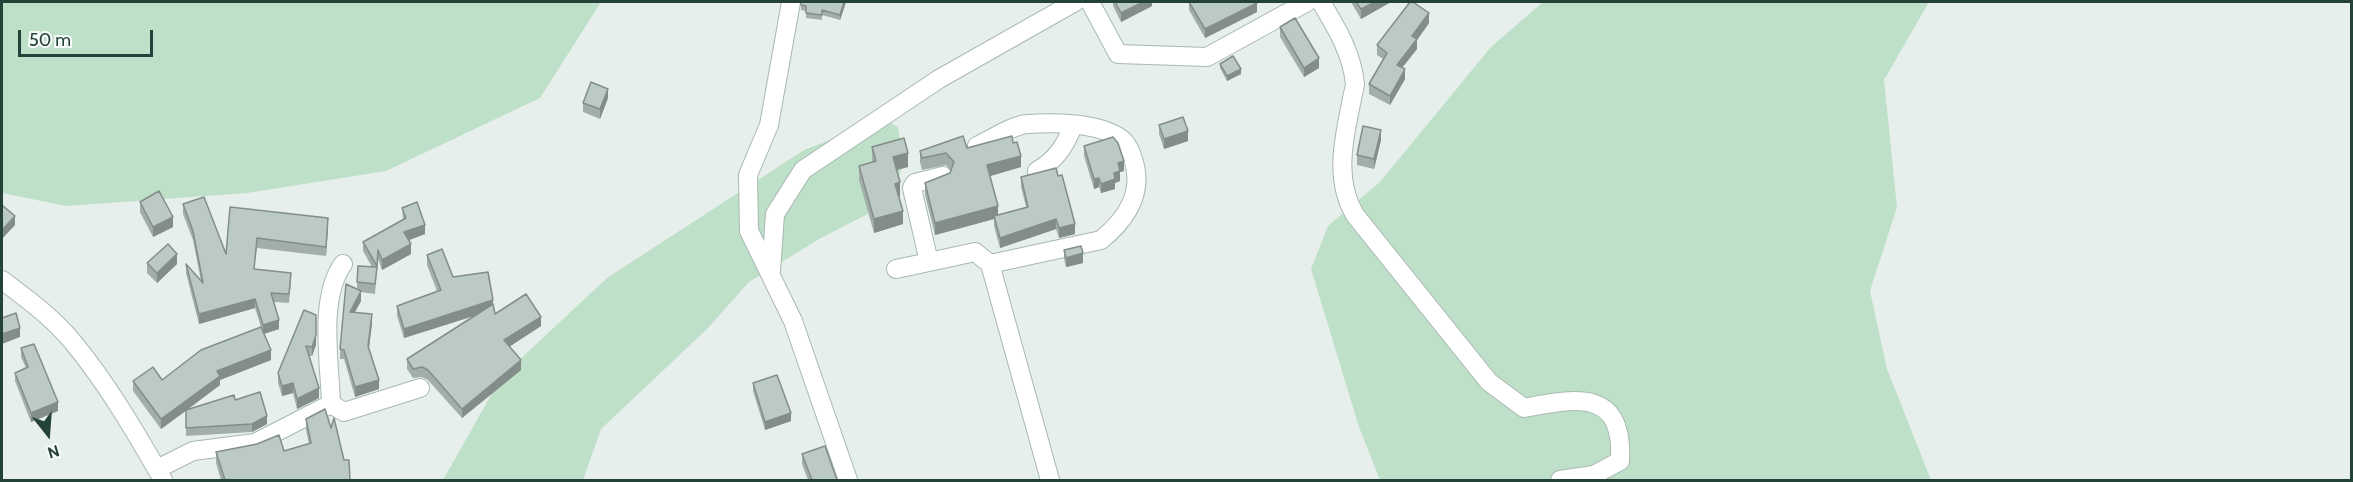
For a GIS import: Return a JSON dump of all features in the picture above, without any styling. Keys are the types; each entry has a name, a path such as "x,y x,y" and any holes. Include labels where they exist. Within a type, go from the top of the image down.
{"street":[{"path":"791,2 769,125 748,175 749,231 793,321 848,480"},
{"path":"771,273 775,214 803,170 939,79 1076,2"},
{"path":"1090,2 1118,54 1207,57 1307,2"},
{"path":"1322,2 1338,30 1354,72 1355,84 1342,154 1342,169 1348,204 1355,215 1489,382 1524,408 1568,399 1594,401 1613,418 1621,441 1620,461 1594,475 1560,480"},
{"path":"977,146 1027,124 1105,130 1117,135 1130,151 1136,172 1137,189 1126,215 1101,240 990,264"},
{"path":"1036,171 1047,165 1061,151 1073,126"},
{"path":"929,262 912,188 915,183 943,176"},
{"path":"896,269 975,252 990,264 1050,480"},
{"path":"331,404 328,316 330,288 343,264"},
{"path":"2,280 29,300 71,340 106,388 160,475 193,451 255,443 331,404"},
{"path":"331,404 345,412 420,388"}],"green space":[{"path":"2,2 601,2 540,98 386,171 247,193 66,206 2,193"},
{"path":"1543,2 1929,2 1884,80 1897,207 1870,291 1887,369 1931,480 1380,480 1359,427 1311,269 1328,226 1380,182 1491,47"},
{"path":"884,119 898,127 903,158 895,200 821,238 749,282 706,330 601,429 583,480 443,480 502,376 607,278 804,150"}],"building":[{"path":"801,2 844,2 840,15 822,10 822,15 806,13 806,6 801,5"},
{"path":"1115,2 1143,2 1121,13"},
{"path":"1189,2 1256,2 1257,3 1205,29"},
{"path":"1356,2 1375,2 1361,9"},
{"path":"1410,2 1429,13 1412,36 1417,39 1397,65 1405,69 1390,96 1369,84 1387,53 1377,45"},
{"path":"1295,18 1319,58 1304,68 1280,27"},
{"path":"1233,56 1241,69 1227,76 1220,64"},
{"path":"591,82 608,89 600,109 583,103"},
{"path":"1183,117 1188,131 1164,139 1159,125"},
{"path":"1363,126 1381,130 1374,159 1357,155"},
{"path":"963,136 967,148 1012,136 1013,143 1017,142 1021,156 987,165 998,206 935,223 925,183 950,173 954,162 946,153 922,158 920,151"},
{"path":"1113,137 1118,143 1124,161 1118,163 1120,171 1114,173 1115,179 1101,184 1099,178 1094,179 1084,146"},
{"path":"904,138 908,153 893,157 900,182 895,184 903,211 874,219 859,166 876,161 872,147"},
{"path":"1056,168 1058,176 1062,175 1075,224 1059,228 1056,219 1000,238 994,216 1028,207 1021,177"},
{"path":"159,191 173,217 153,227 140,202"},
{"path":"204,197 226,254 230,207 328,218 326,247 257,238 254,269 291,273 289,294 271,293 279,320 263,325 255,299 199,314 186,264 203,283 193,231 183,204"},
{"path":"417,202 425,225 404,232 411,244 382,260 378,250 377,266 363,242 406,218 402,208"},
{"path":"2,205 15,216 2,230"},
{"path":"168,244 177,254 157,273 147,263"},
{"path":"1081,246 1083,253 1066,258 1064,250"},
{"path":"442,249 453,277 488,272 493,300 404,329 397,306 441,290 427,255"},
{"path":"358,266 377,267 375,284 357,282"},
{"path":"346,284 361,291 350,312 372,314 368,346 379,380 355,387 344,350 340,349"},
{"path":"526,294 541,317 504,340 521,360 462,409 428,370 422,367 413,369 407,359 493,304 495,314"},
{"path":"304,310 316,315 316,335 312,347 306,346 319,388 297,399 293,383 282,386 278,373"},
{"path":"16,313 20,328 2,334 2,318"},
{"path":"261,327 271,350 217,371 220,376 161,419 133,381 153,367 162,380 201,350"},
{"path":"34,344 58,402 31,413 15,373 28,367 21,348"},
{"path":"777,375 791,413 765,422 753,383"},
{"path":"260,392 267,416 252,424 186,428 186,410 234,395 235,400"},
{"path":"325,409 331,428 334,418 344,460 349,460 350,480 225,480 216,452 257,444 279,435 284,451 311,443 306,419"},
{"path":"825,446 837,480 812,480 802,454"}]}
